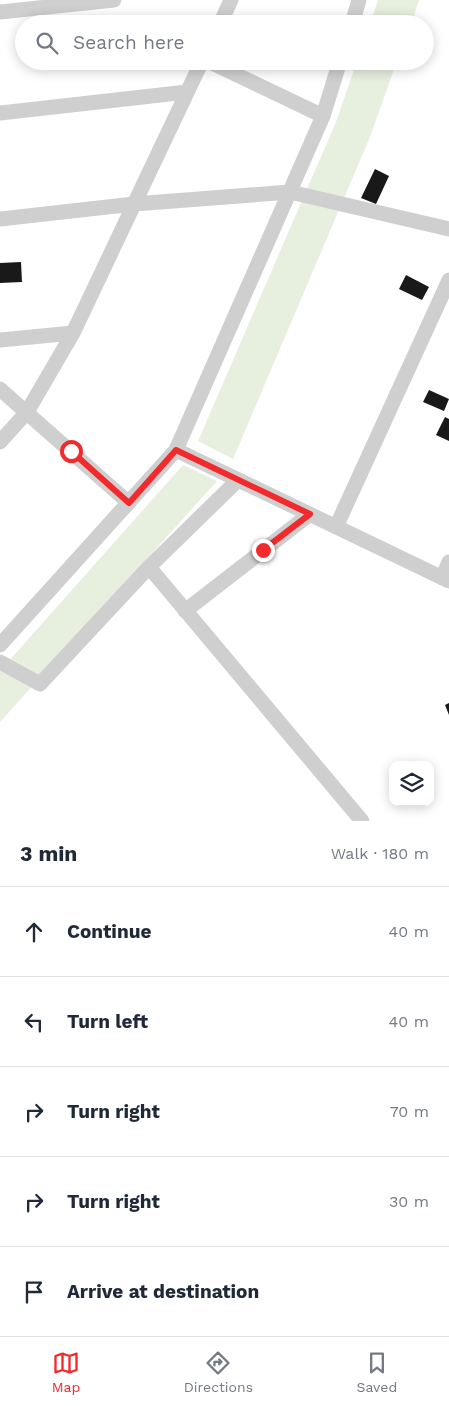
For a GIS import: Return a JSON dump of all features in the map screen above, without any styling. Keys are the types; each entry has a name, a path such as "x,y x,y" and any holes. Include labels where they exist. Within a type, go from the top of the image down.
{"street":[{"path":"0,12 114,0"},
{"path":"224,15 231,0"},
{"path":"355,15 359,0"},
{"path":"0,442 27,412 73,333 198,70"},
{"path":"227,70 323,116"},
{"path":"0,645 176,450 323,116 337,70"},
{"path":"0,113 187,92"},
{"path":"0,219 134,204 290,192 449,229"},
{"path":"336,527 449,280"},
{"path":"0,340 73,333"},
{"path":"0,388 129,503"},
{"path":"176,450 445,580 449,562"},
{"path":"0,662 40,684 149,567 238,480"},
{"path":"186,611 310,514"},
{"path":"149,567 362,821"}],"green space":[{"path":"378,0 419,0 414,15 373,15"},
{"path":"354,70 394,70 370,137 233,459 198,441 336,122"},
{"path":"183,465 217,481 0,722 0,671"}],"building":[{"path":"375,169 389,176 376,204 361,198"},
{"path":"21,262 22,282 0,283 0,263"},
{"path":"406,275 429,287 422,300 399,289"},
{"path":"429,390 449,399 444,411 423,402"},
{"path":"445,417 449,419 449,441 436,435"},
{"path":"449,703 449,715 445,705"}],"route":[{"path":"71,451 129,503 176,450 310,514 263,550"}]}
